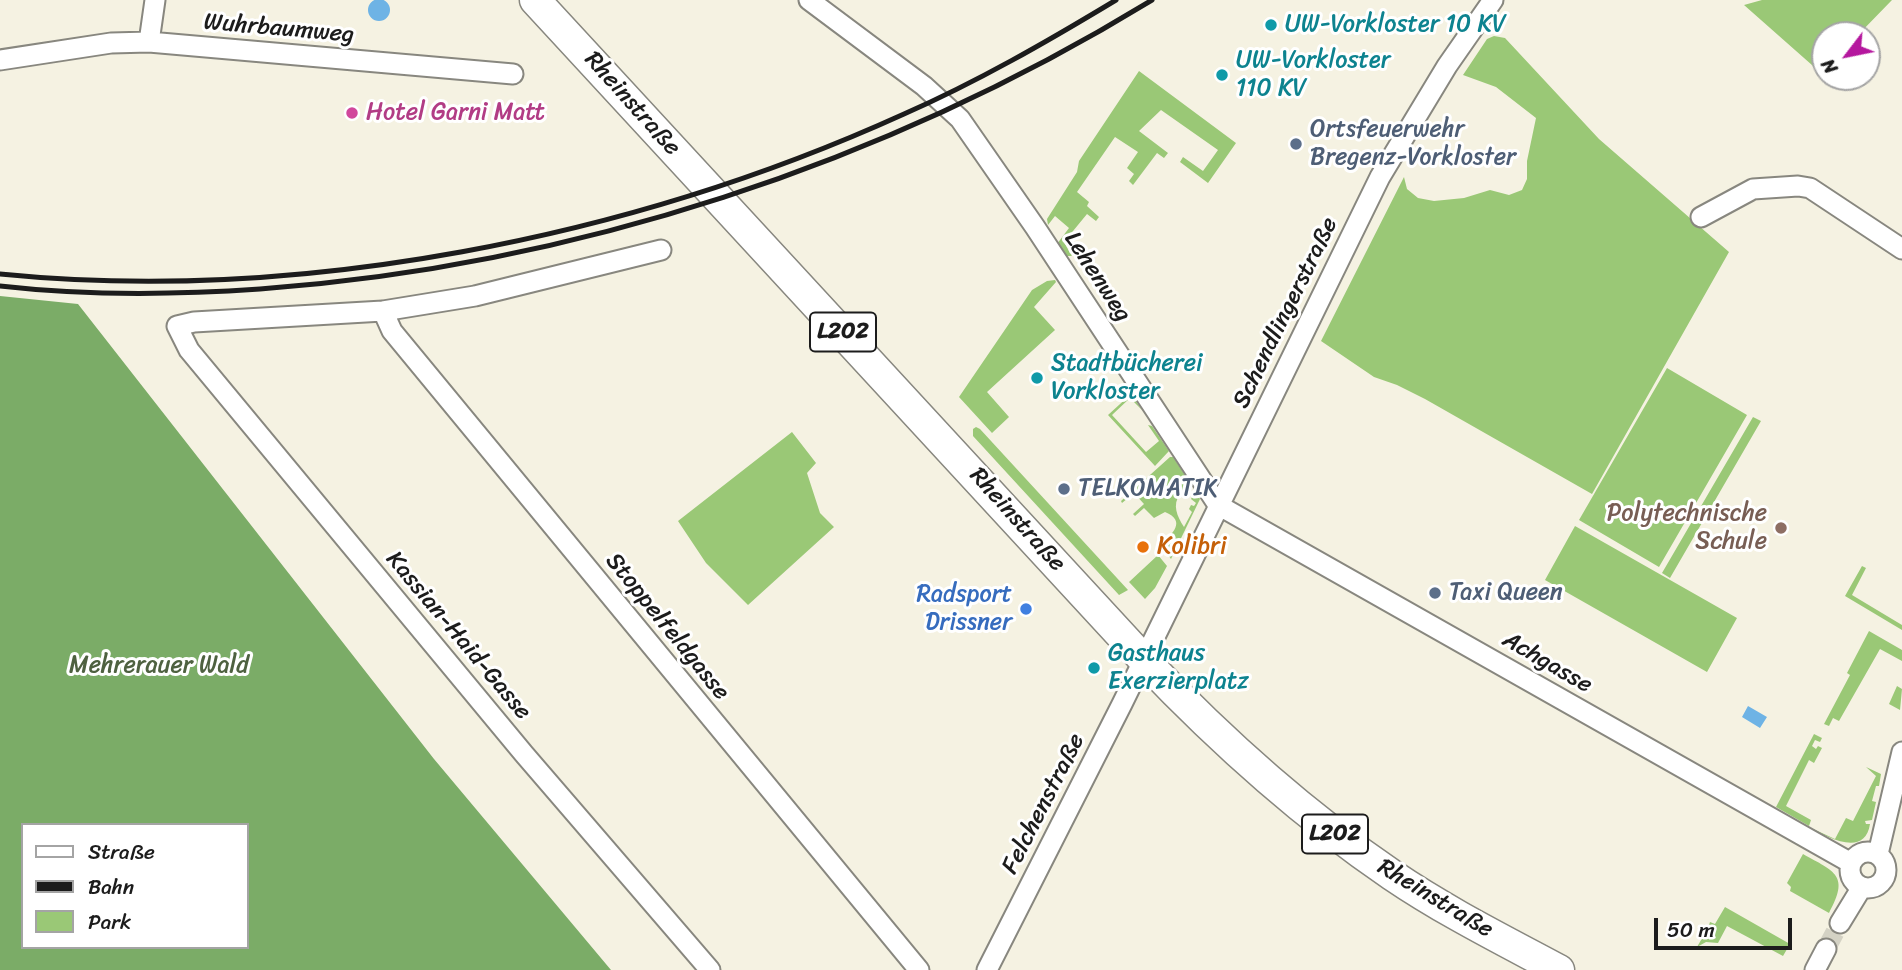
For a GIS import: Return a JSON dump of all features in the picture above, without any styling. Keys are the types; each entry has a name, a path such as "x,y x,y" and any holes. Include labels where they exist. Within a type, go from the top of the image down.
{"main road":[{"name":"Rheinstraße","path":"535,0 1144,660 1227,744 1352,847 1394,876 1452,912 1559,970"}],"street":[{"path":"149,42 155,0"},
{"name":"Lehenweg","path":"809,0 924,86 960,119 1218,505"},
{"name":"Schendlingerstraße","path":"1144,660 1380,177 1447,66 1493,0"},
{"name":"Wuhrbaumweg","path":"0,60 111,43 149,42 513,74"},
{"path":"1701,217 1753,189 1798,186 1810,188 1902,249"},
{"path":"383,311 475,296 661,250"},
{"name":"Kassian-Haid-Gasse","path":"383,311 194,322 177,326 198,361 524,754 710,970"},
{"name":"Stoppelfeldgasse","path":"383,311 392,331 919,970"},
{"name":"Achgasse","path":"1218,505 1851,863"},
{"name":"Felchenstraße","path":"987,970 1144,660"},
{"path":"1878,854 1865,852 1859,854 1851,863 1850,875 1862,887 1894,882 1878,854 1902,752"},
{"path":"1840,923 1862,887"}],"green space":[{"path":"1762,0 1892,0 1872,21 1811,21 1811,64 1744,5"},
{"path":"1494,36 1505,38 1599,139 1729,252 1592,494 1425,399 1374,377 1321,341 1404,177 1407,189 1418,198 1434,201 1464,198 1490,190 1509,195 1522,190 1527,179 1527,161 1536,118 1496,87 1463,75 1487,39"},
{"path":"1139,71 1236,143 1208,183 1180,162 1183,157 1203,171 1218,150 1161,110 1139,131 1168,153 1164,158 1157,153 1133,185 1129,181 1134,174 1127,168 1138,152 1115,137 1077,192 1089,202 1087,206 1099,217 1096,221 1087,214 1064,242 1070,253 1076,252 1065,256 1057,244 1069,228 1055,216 1048,225 1047,219 1077,172 1079,161"},
{"path":"1055,280 1034,307 1055,330 987,392 1009,417 992,433 959,397 1032,290 1047,281"},
{"name":"Mehrerauer Wald","path":"0,296 78,304 434,759 611,970 0,970"},
{"path":"1667,368 1747,415 1659,567 1579,520"},
{"path":"1131,394 1142,410 1130,398 1112,415 1146,452 1159,441 1148,425 1152,426 1169,451 1155,466 1108,415"},
{"path":"1753,417 1761,421 1670,578 1662,573"},
{"path":"976,427 1128,590 1119,595 973,436 973,429"},
{"path":"792,432 816,463 807,473 820,513 834,527 748,605 706,563 678,521"},
{"path":"1173,457 1191,484 1176,502 1184,527 1192,512 1189,509 1191,505 1196,503 1191,499 1195,491 1200,499 1171,559 1161,545 1175,528 1175,519 1165,512 1154,518 1144,508 1135,516 1133,514 1144,504 1134,493 1122,503 1121,501"},
{"path":"1575,526 1737,618 1707,672 1545,580"},
{"path":"1158,555 1167,566 1155,588 1145,599 1129,582"},
{"path":"1862,566 1866,568 1852,595 1902,625 1902,630 1845,596"},
{"path":"1869,631 1902,650 1902,661 1880,649 1839,721 1833,718 1829,726 1824,724 1850,675 1847,673"},
{"path":"1897,686 1902,689 1900,710 1889,704"},
{"path":"1814,734 1822,738 1820,742 1815,740 1812,746 1816,749 1818,746 1822,748 1814,763 1809,760 1786,806 1811,820 1809,826 1776,807"},
{"path":"1866,767 1881,774 1872,801 1876,802 1872,820 1865,821 1870,824 1867,834 1853,843 1835,840 1811,828 1835,839 1846,818 1853,821 1876,776"},
{"path":"1803,854 1824,865 1836,876 1838,890 1829,913 1790,891 1791,887 1787,883"},
{"path":"1725,907 1790,944 1783,956 1727,926 1718,943 1706,942 1697,947 1710,922 1715,924"}],"water":[{"path":"379,-1 387,2 390,10 387,18 379,21 371,18 368,10 371,2"},
{"path":"1748,706 1767,717 1760,728 1742,717"}],"tunnel":[{"path":"1826,949 1840,923"}],"railway":[{"path":"0,274 114,281 229,279 346,269 462,252 577,227 690,196 799,158 904,114 1012,60 1116,0"},
{"path":"0,286 130,294 260,289 377,277 494,257 610,231 723,197 835,157 944,111 1050,59 1152,0"}],"place":[{"name":"UW-Vorkloster 10 KV","path":"1271,25"},
{"name":"UW-Vorkloster 110 KV","path":"1222,75"},
{"name":"Hotel Garni Matt","path":"352,113"},
{"name":"Ortsfeuerwehr Bregenz-Vorkloster","path":"1296,144"},
{"name":"Stadtbücherei Vorkloster","path":"1037,378"},
{"name":"TELKOMATIK","path":"1064,489"},
{"name":"Polytechnische Schule","path":"1781,528"},
{"name":"Kolibri","path":"1143,547"},
{"name":"Taxi Queen","path":"1435,593"},
{"name":"Radsport Drissner","path":"1026,609"},
{"name":"Gasthaus Exerzierplatz","path":"1094,668"}]}
